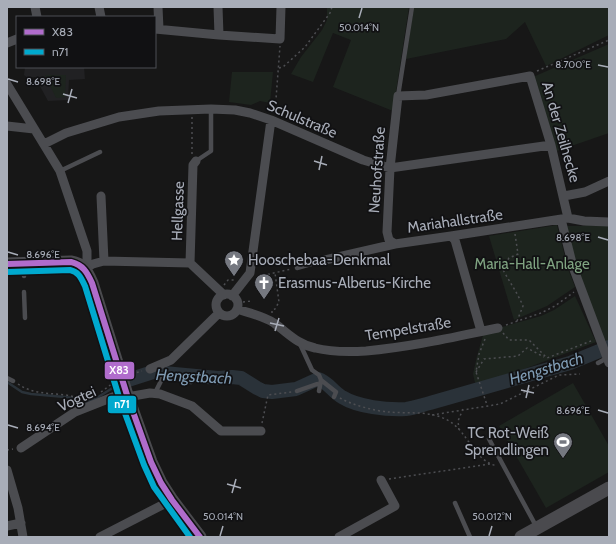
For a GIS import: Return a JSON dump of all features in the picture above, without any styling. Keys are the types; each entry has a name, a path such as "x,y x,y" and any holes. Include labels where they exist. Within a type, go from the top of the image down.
{"street":[{"path":"158,7 157,29 280,39 281,7"},
{"path":"218,7 219,35"},
{"path":"398,96 426,95 530,76"},
{"name":"An der Zeilhecke","path":"530,76 551,145 564,196 585,192 609,181"},
{"path":"7,84 60,171 87,251 85,268"},
{"name":"Neuhofstraße","path":"395,244 389,240 387,232 390,168 398,96"},
{"name":"Schulstraße","path":"44,144 66,133 119,117 159,111 211,109 243,111 272,120 363,160 390,168 551,145"},
{"path":"85,268 104,261 190,263 225,293 237,303 237,309 234,314 224,316 219,313 216,309 216,302 225,293 243,282 250,273 272,120"},
{"path":"7,126 34,129"},
{"name":"Hellgasse","path":"190,263 195,162"},
{"path":"101,196 104,261"},
{"path":"564,196 564,218 573,267 607,358"},
{"name":"Mariahallstraße","path":"325,260 395,244 564,218 584,221 609,222"},
{"path":"451,236 455,240 489,329"},
{"path":"7,264 24,270 71,262 85,268 92,283 123,386 151,462 161,483 172,500 200,537"},
{"name":"Tempelstraße","path":"237,309 270,321 300,344 315,349 351,352 396,348 489,329"},
{"path":"150,369 171,360 219,313"},
{"name":"Vogtei","path":"21,448 75,412 97,405 118,395 123,386 155,393"},
{"path":"155,393 192,406 221,431 261,431"},
{"path":"7,470 15,495 23,537"},
{"path":"339,537 395,506 381,480"},
{"path":"521,537 609,488"},
{"path":"100,537 172,500"},
{"path":"7,526 21,523"}],"lane":[{"path":"398,96 412,7"},
{"path":"195,162 211,151 211,109"},
{"path":"60,171 100,152"},
{"path":"297,268 325,260"},
{"path":"24,292 25,318"},
{"path":"300,344 312,370 319,375 319,391"},
{"path":"598,364 607,358"},
{"path":"155,393 163,377 191,382"},
{"path":"7,378 13,381"},
{"path":"297,391 319,382"},
{"path":"319,382 336,392 334,396"},
{"path":"489,439 537,528"},
{"path":"455,503 470,537"}],"path":[{"path":"278,68 283,67 305,47 330,13 332,7"},
{"path":"272,120 276,99 280,39"},
{"path":"530,76 535,72 609,40"},
{"path":"192,110 192,157 195,162"},
{"path":"513,226 518,254 509,258 502,268 523,306 517,321"},
{"path":"261,276 297,268"},
{"path":"270,321 272,310 275,309 279,302 275,273"},
{"path":"225,293 228,280 233,280 236,277 243,282"},
{"path":"489,329 541,313 555,306 580,287"},
{"path":"246,301 251,301"},
{"path":"489,329 509,340 529,340 547,358"},
{"path":"487,406 476,372 479,354 489,329"},
{"path":"476,372 484,359 518,356 527,348 547,358 600,340"},
{"path":"99,393 123,386 150,369"},
{"path":"432,415 500,404 559,375 580,374"},
{"path":"13,381 23,388 35,392 67,395 79,399 94,397"},
{"path":"261,431 268,395 297,391"},
{"path":"334,396 347,402 380,411 415,412 432,415 449,421 459,430 482,459 490,464 503,467"},
{"path":"459,430 458,421 463,409"},
{"path":"381,480 490,464"}],"shaded area":[{"path":"25,68 84,68 85,79 69,80 68,100 48,101 35,77 28,78 24,75"}],"green space":[{"path":"327,7 409,7 393,111 333,87 351,40 333,33 313,82 291,74 301,57 322,30 327,20"},
{"path":"414,7 609,7 609,35 546,66 525,22 506,39 406,59"},
{"path":"609,44 609,133 554,152 533,77"},
{"path":"232,72 273,72 270,103 260,101 251,105 229,102"},
{"path":"45,75 66,75 65,97 56,98"},
{"path":"587,224 609,224 609,353 579,274 565,226 584,226"},
{"name":"Maria-Hall-Anlage","path":"557,225 568,269 575,287 547,306 514,320 489,236"},
{"name":"Maria-Hall-Anlage","path":"575,296 596,342 476,387 473,374 484,332 541,316 554,310"},
{"name":"TC Rot-Weiß Sprendlingen","path":"573,383 609,446 609,472 546,508 499,426"}],"waterway":[{"name":"Hengstbach","path":"128,380 153,372 218,378 232,377 241,378 263,391 272,392 296,389 318,379 325,382 342,397 356,403 390,409 406,409 570,363 609,347"},
{"name":"Hengstbach","path":"7,382 22,392 73,398 82,403 95,399 119,384"}],"transit line":[{"name":"X83","path":"7,264 71,262 79,265 86,272 92,283 127,395 151,462 161,483 172,500 200,537"},
{"name":"n71","path":"7,272 70,270 76,272 79,276 85,286 119,397 144,465 154,487 190,537"}],"place":[{"name":"Hooschebaa-Denkmal","path":"234,277"},
{"name":"Erasmus-Alberus-Kirche","path":"264,300"},
{"name":"TC Rot-Weiß Sprendlingen","path":"563,459"}]}
